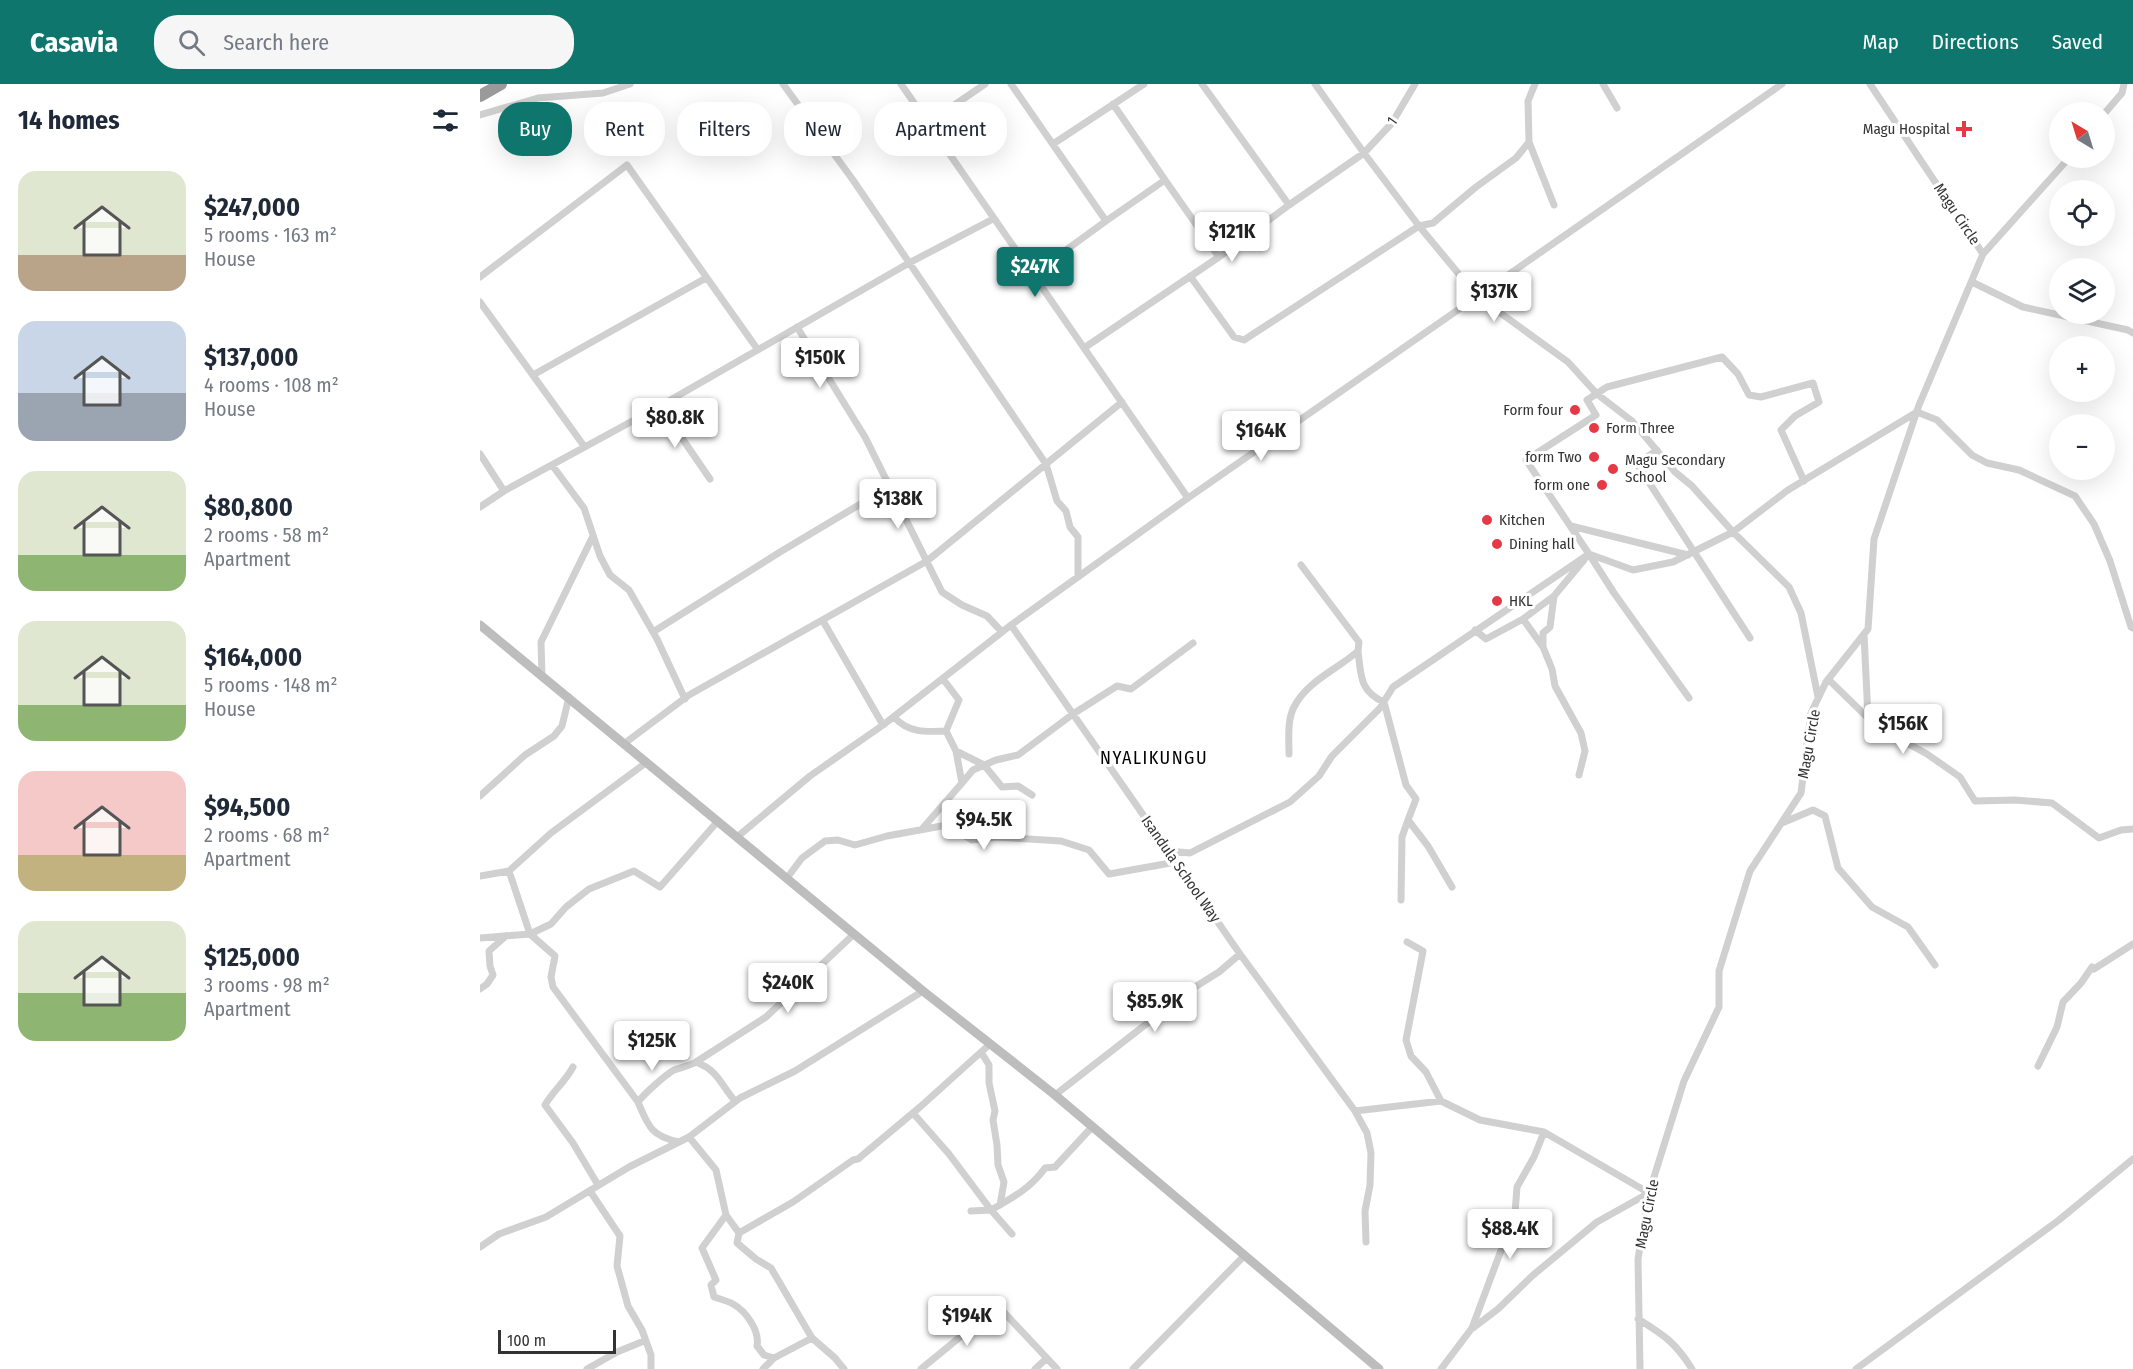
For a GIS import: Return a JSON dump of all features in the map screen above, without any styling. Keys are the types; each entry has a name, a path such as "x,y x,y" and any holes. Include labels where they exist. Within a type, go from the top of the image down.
{"highway":[{"path":"480,96 501,84"}],"main road":[{"path":"480,625 923,991 1055,1095 1379,1369"}],"street":[{"path":"480,115 538,98 603,93 630,84"},
{"path":"783,84 853,180 1046,464 1057,501 1066,511 1070,526 1078,537 1078,577"},
{"path":"901,84 913,102"},
{"path":"959,102 985,84"},
{"path":"1011,84 1106,221"},
{"path":"1053,144 1143,84"},
{"path":"1202,84 1289,205"},
{"path":"1315,84 1419,226 1477,296 1568,362 1597,394 1632,420 1675,472 1692,486 1732,532 1789,587 1801,613 1818,698"},
{"name":"1","path":"1084,348 1219,257 1364,153 1392,123 1415,84"},
{"path":"1535,84 1528,101 1529,142 1554,205"},
{"path":"1603,84 1617,108"},
{"path":"737,837 810,776 894,717 1011,625 1188,498 1782,84"},
{"name":"Magu Circle","path":"1640,1369 1638,1259 1649,1193 1684,1081 1719,1007 1719,971 1750,871 1801,793 1812,713 1818,698 1828,679 1868,629 1874,539 1917,412 1983,254 1870,84"},
{"path":"2114,102 2126,84"},
{"path":"1113,104 1219,257"},
{"path":"1190,276 1234,337 1244,340 1419,226 1433,223 1476,187 1516,158 1529,142"},
{"path":"950,156 1188,498"},
{"path":"480,277 627,165 758,350"},
{"path":"1983,254 2060,168"},
{"path":"1033,274 1165,180"},
{"path":"480,507 504,491 660,406 909,263 993,219"},
{"path":"533,375 706,278"},
{"path":"1972,282 2023,307 2131,331"},
{"path":"480,302 584,446"},
{"path":"797,327 865,437 942,592 962,605 987,616 1002,632"},
{"path":"1689,699 1614,593 1526,459 1596,415 1587,400 1607,387 1722,357 1738,374 1749,395 1761,397 1813,383 1819,402 1795,416 1781,430 1804,481"},
{"path":"625,743 685,699 927,561 1122,402"},
{"path":"660,406 710,479"},
{"path":"1590,554 1633,570 1673,562 1732,532 1804,481 1917,412 1937,420 1972,455 1987,463 2019,470 2075,495 2094,524 2110,561 2133,628"},
{"path":"1657,450 1637,464 1692,553 1750,638"},
{"path":"480,454 504,491"},
{"path":"552,465 584,508 610,575 629,590 653,632 685,699"},
{"path":"653,632 889,487"},
{"path":"1571,526 1692,553"},
{"path":"542,676 540,642 593,536"},
{"path":"1475,630 1486,639 1523,619 1554,597 1590,554"},
{"path":"1169,851 1190,853 1290,802 1319,776 1332,756 1384,702 1393,687 1590,554"},
{"path":"1301,565 1354,633 1359,642 1358,651 1363,685 1373,697 1384,702"},
{"path":"1543,647 1543,633 1550,627 1554,597"},
{"path":"1523,619 1543,647 1552,669 1555,686 1581,733 1585,751 1579,775"},
{"path":"823,621 883,725"},
{"name":"Isandula School Way","path":"1011,625 1240,954 1355,1111 1367,1133 1371,1153 1370,1185 1365,1211 1366,1242"},
{"path":"1864,634 1868,718"},
{"path":"922,829 973,770 996,760 1018,755 1073,714 1117,686 1131,688 1193,643"},
{"path":"1289,754 1289,731 1293,708 1305,691 1358,651"},
{"path":"942,679 959,700 946,731 956,751 962,783"},
{"path":"1828,679 1868,718 1960,777 1975,801 2015,800 2052,803 2099,838 2121,830 2133,829"},
{"path":"480,796 525,755 554,736 562,726 569,697"},
{"path":"1384,702 1406,785 1416,799 1402,837 1401,900"},
{"path":"894,717 901,724 921,732 946,731"},
{"path":"956,751 984,765 1002,787 1018,786 1032,795"},
{"path":"480,876 509,871 551,833 647,762"},
{"path":"1782,823 1814,810 1826,816 1838,868 1872,907 1908,927 1935,965"},
{"path":"1408,820 1428,846 1452,887"},
{"path":"480,938 530,934 551,924 566,907 589,889 634,871 660,887 718,821"},
{"path":"787,878 802,858 825,841 838,840 855,845 886,836 947,825 972,840 1004,837 1061,841 1089,850 1109,874 1176,862"},
{"path":"509,871 530,934 555,956 551,977 553,987 638,1102 647,1124 655,1134 679,1142"},
{"path":"638,1102 645,1093 674,1070 696,1062 766,1017 854,934"},
{"path":"480,989 493,975 489,951 506,936"},
{"path":"1407,942 1422,951 1406,1040 1411,1056 1426,1072 1441,1101"},
{"path":"2038,1066 2057,1027 2063,1002 2093,968 2133,944"},
{"path":"1055,1095 1240,954"},
{"path":"480,1247 499,1234 546,1217 629,1167 689,1137 735,1101 795,1071 923,991"},
{"path":"739,1233 793,1202 853,1160 858,1159 990,1044"},
{"path":"981,1052 988,1065 995,1112 993,1120 998,1165 1004,1182 1000,1205"},
{"path":"696,1062 715,1072 735,1101"},
{"path":"573,1067 564,1083 552,1093 545,1105 573,1143 598,1185"},
{"path":"1355,1111 1441,1101 1480,1120 1544,1132 1649,1193"},
{"path":"913,1113 949,1154 1012,1234"},
{"path":"971,1211 991,1210 1035,1183 1045,1168 1055,1167 1092,1127"},
{"path":"1441,1369 1472,1328 1515,1213 1517,1187 1534,1157 1544,1132"},
{"path":"689,1137 716,1170 726,1215 739,1233 737,1243 756,1260 771,1268 812,1338 844,1369"},
{"path":"1856,1369 2059,1220 2133,1159"},
{"path":"590,1191 620,1236 617,1266 628,1306 642,1330 644,1341 651,1355 651,1369"},
{"path":"1472,1328 1498,1310 1532,1276 1597,1222 1649,1193"},
{"path":"726,1215 702,1248 716,1280 711,1285 714,1297 735,1304 752,1322 758,1340 757,1346 764,1354 774,1358"},
{"path":"1133,1369 1244,1256"},
{"path":"921,1369 998,1306 1057,1369"},
{"path":"1638,1319 1663,1334 1680,1349 1692,1369"},
{"path":"763,1369 774,1358 812,1338"},
{"path":"587,1369 617,1352 644,1341"},
{"path":"1035,1369 1047,1359"}],"place":[{"name":"Magu Hospital","path":"1964,129"},
{"name":"Form four","path":"1575,410"},
{"name":"Form Three","path":"1594,428"},
{"name":"form Two","path":"1594,457"},
{"name":"Magu Secondary School","path":"1613,469"},
{"name":"form one","path":"1602,485"},
{"name":"Kitchen","path":"1487,520"},
{"name":"Dining hall","path":"1497,544"},
{"name":"HKL","path":"1497,601"}],"district":[{"name":"NYALIKUNGU","path":"1154,758"}]}
